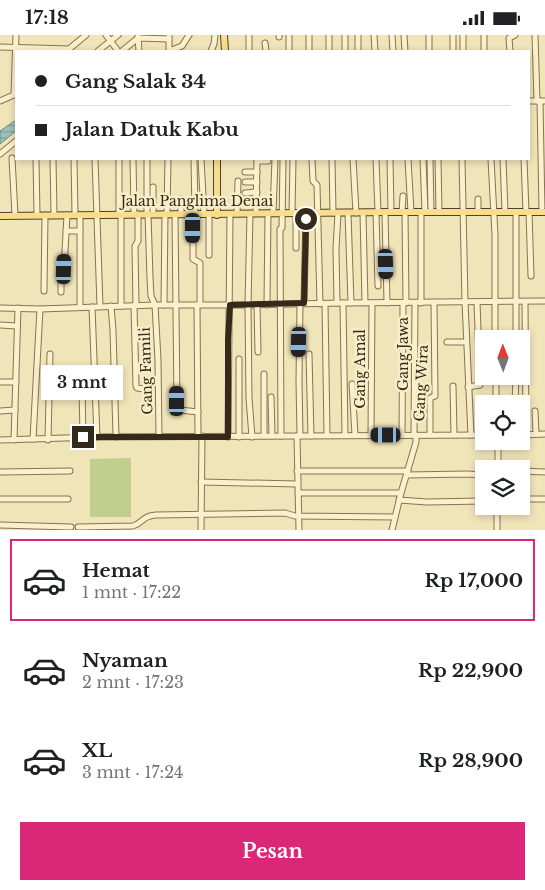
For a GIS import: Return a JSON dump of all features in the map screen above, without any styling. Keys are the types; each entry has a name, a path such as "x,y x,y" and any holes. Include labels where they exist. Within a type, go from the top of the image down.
{"main road":[{"path":"224,35 225,50"},
{"path":"217,160 217,215"},
{"name":"Jalan Panglima Denai","path":"0,216 544,212"}],"street":[{"path":"0,101 15,95 16,35"},
{"path":"0,47 69,50 86,35"},
{"path":"106,35 119,50"},
{"path":"99,50 118,35"},
{"path":"172,50 182,46 188,35"},
{"path":"211,50 215,35"},
{"path":"249,35 249,50"},
{"path":"289,35 289,50"},
{"path":"309,35 309,50"},
{"path":"329,35 329,50"},
{"path":"345,35 345,50"},
{"path":"358,35 358,50"},
{"path":"374,35 375,50"},
{"path":"392,35 392,50"},
{"path":"404,35 405,50"},
{"path":"429,35 429,50"},
{"path":"453,35 453,50"},
{"path":"463,35 463,50"},
{"path":"484,35 484,50"},
{"path":"510,50 509,38 515,35"},
{"path":"536,35 541,101 544,212"},
{"path":"121,50 138,37 169,37 169,50"},
{"path":"138,37 139,50"},
{"path":"265,43 266,50"},
{"path":"0,154 15,142"},
{"path":"12,158 15,215"},
{"path":"36,160 37,215"},
{"path":"52,160 54,215"},
{"path":"74,160 80,231 80,307"},
{"path":"96,160 100,306"},
{"path":"119,160 122,306"},
{"path":"133,160 138,241 135,246 136,386 137,388 145,389"},
{"path":"147,160 149,214"},
{"path":"168,160 172,214 177,406 180,410 198,411"},
{"path":"194,160 193,259 200,263 198,411 201,530"},
{"path":"201,160 209,255"},
{"path":"252,437 249,398 248,305 253,213 257,193 257,160 268,161"},
{"path":"266,305 275,160"},
{"path":"281,436 280,304 283,160"},
{"path":"293,160 296,248"},
{"path":"312,160 312,181 317,185 327,435"},
{"path":"332,160 345,435"},
{"path":"353,160 360,213 365,303"},
{"path":"376,160 382,212 387,303"},
{"path":"378,286 382,212 390,160"},
{"path":"402,435 408,160"},
{"path":"423,160 426,212"},
{"path":"421,303 430,160"},
{"path":"438,160 439,213"},
{"path":"462,160 466,342 471,435"},
{"path":"491,160 494,212 495,330"},
{"path":"503,160 505,212"},
{"path":"524,160 531,276"},
{"path":"245,172 256,172"},
{"path":"228,437 228,340 233,214 238,181"},
{"path":"245,182 257,182"},
{"path":"149,214 153,187"},
{"path":"245,193 257,193"},
{"path":"403,196 406,212"},
{"path":"164,305 172,214 181,199"},
{"path":"478,199 478,212"},
{"path":"300,530 297,485 298,381 306,213"},
{"path":"348,213 351,303"},
{"path":"516,213 516,330"},
{"name":"Gang Famili","path":"149,214 151,296 155,305 158,360 159,436"},
{"path":"44,291 45,215"},
{"path":"61,292 61,273 64,269 66,215"},
{"path":"66,231 80,231"},
{"path":"0,308 40,309 155,305 545,301"},
{"name":"Gang Wira","path":"430,435 430,399 435,396 434,302"},
{"path":"468,387 480,385 478,302"},
{"path":"525,395 526,302"},
{"name":"Gang Amal","path":"371,435 372,303"},
{"name":"Gang Jawa","path":"392,530 415,437 415,303"},
{"path":"257,305 258,352"},
{"path":"111,306 116,437"},
{"path":"92,307 97,437"},
{"path":"14,440 18,308"},
{"path":"32,439 40,309"},
{"path":"0,325 17,325"},
{"path":"447,341 466,342"},
{"path":"48,440 50,354"},
{"path":"310,355 311,436"},
{"path":"239,359 239,437"},
{"path":"264,374 264,436"},
{"path":"0,382 16,382"},
{"path":"352,384 355,435"},
{"path":"82,386 83,437"},
{"path":"453,386 454,435"},
{"path":"271,397 272,436"},
{"path":"0,411 15,411"},
{"path":"536,411 536,434"},
{"path":"530,434 545,434"},
{"path":"0,441 159,436 281,436 297,438 327,435 402,435 415,437 475,435"},
{"path":"0,472 70,471"},
{"path":"297,471 475,474"},
{"path":"530,471 545,472"},
{"path":"201,483 297,485"},
{"path":"298,493 401,493"},
{"path":"0,499 68,499"},
{"path":"530,499 545,499"},
{"path":"400,500 427,502 475,501"},
{"path":"78,527 133,526 138,524 143,517 150,515 285,513 396,517"},
{"path":"497,530 498,515"},
{"path":"0,525 72,527"}],"green space":[{"path":"131,458 131,517 90,517 90,459"}],"water":[{"path":"15,121 15,132 0,144 0,131"}],"route":[{"path":"83,437 228,437 230,305 304,303 306,219"}]}
